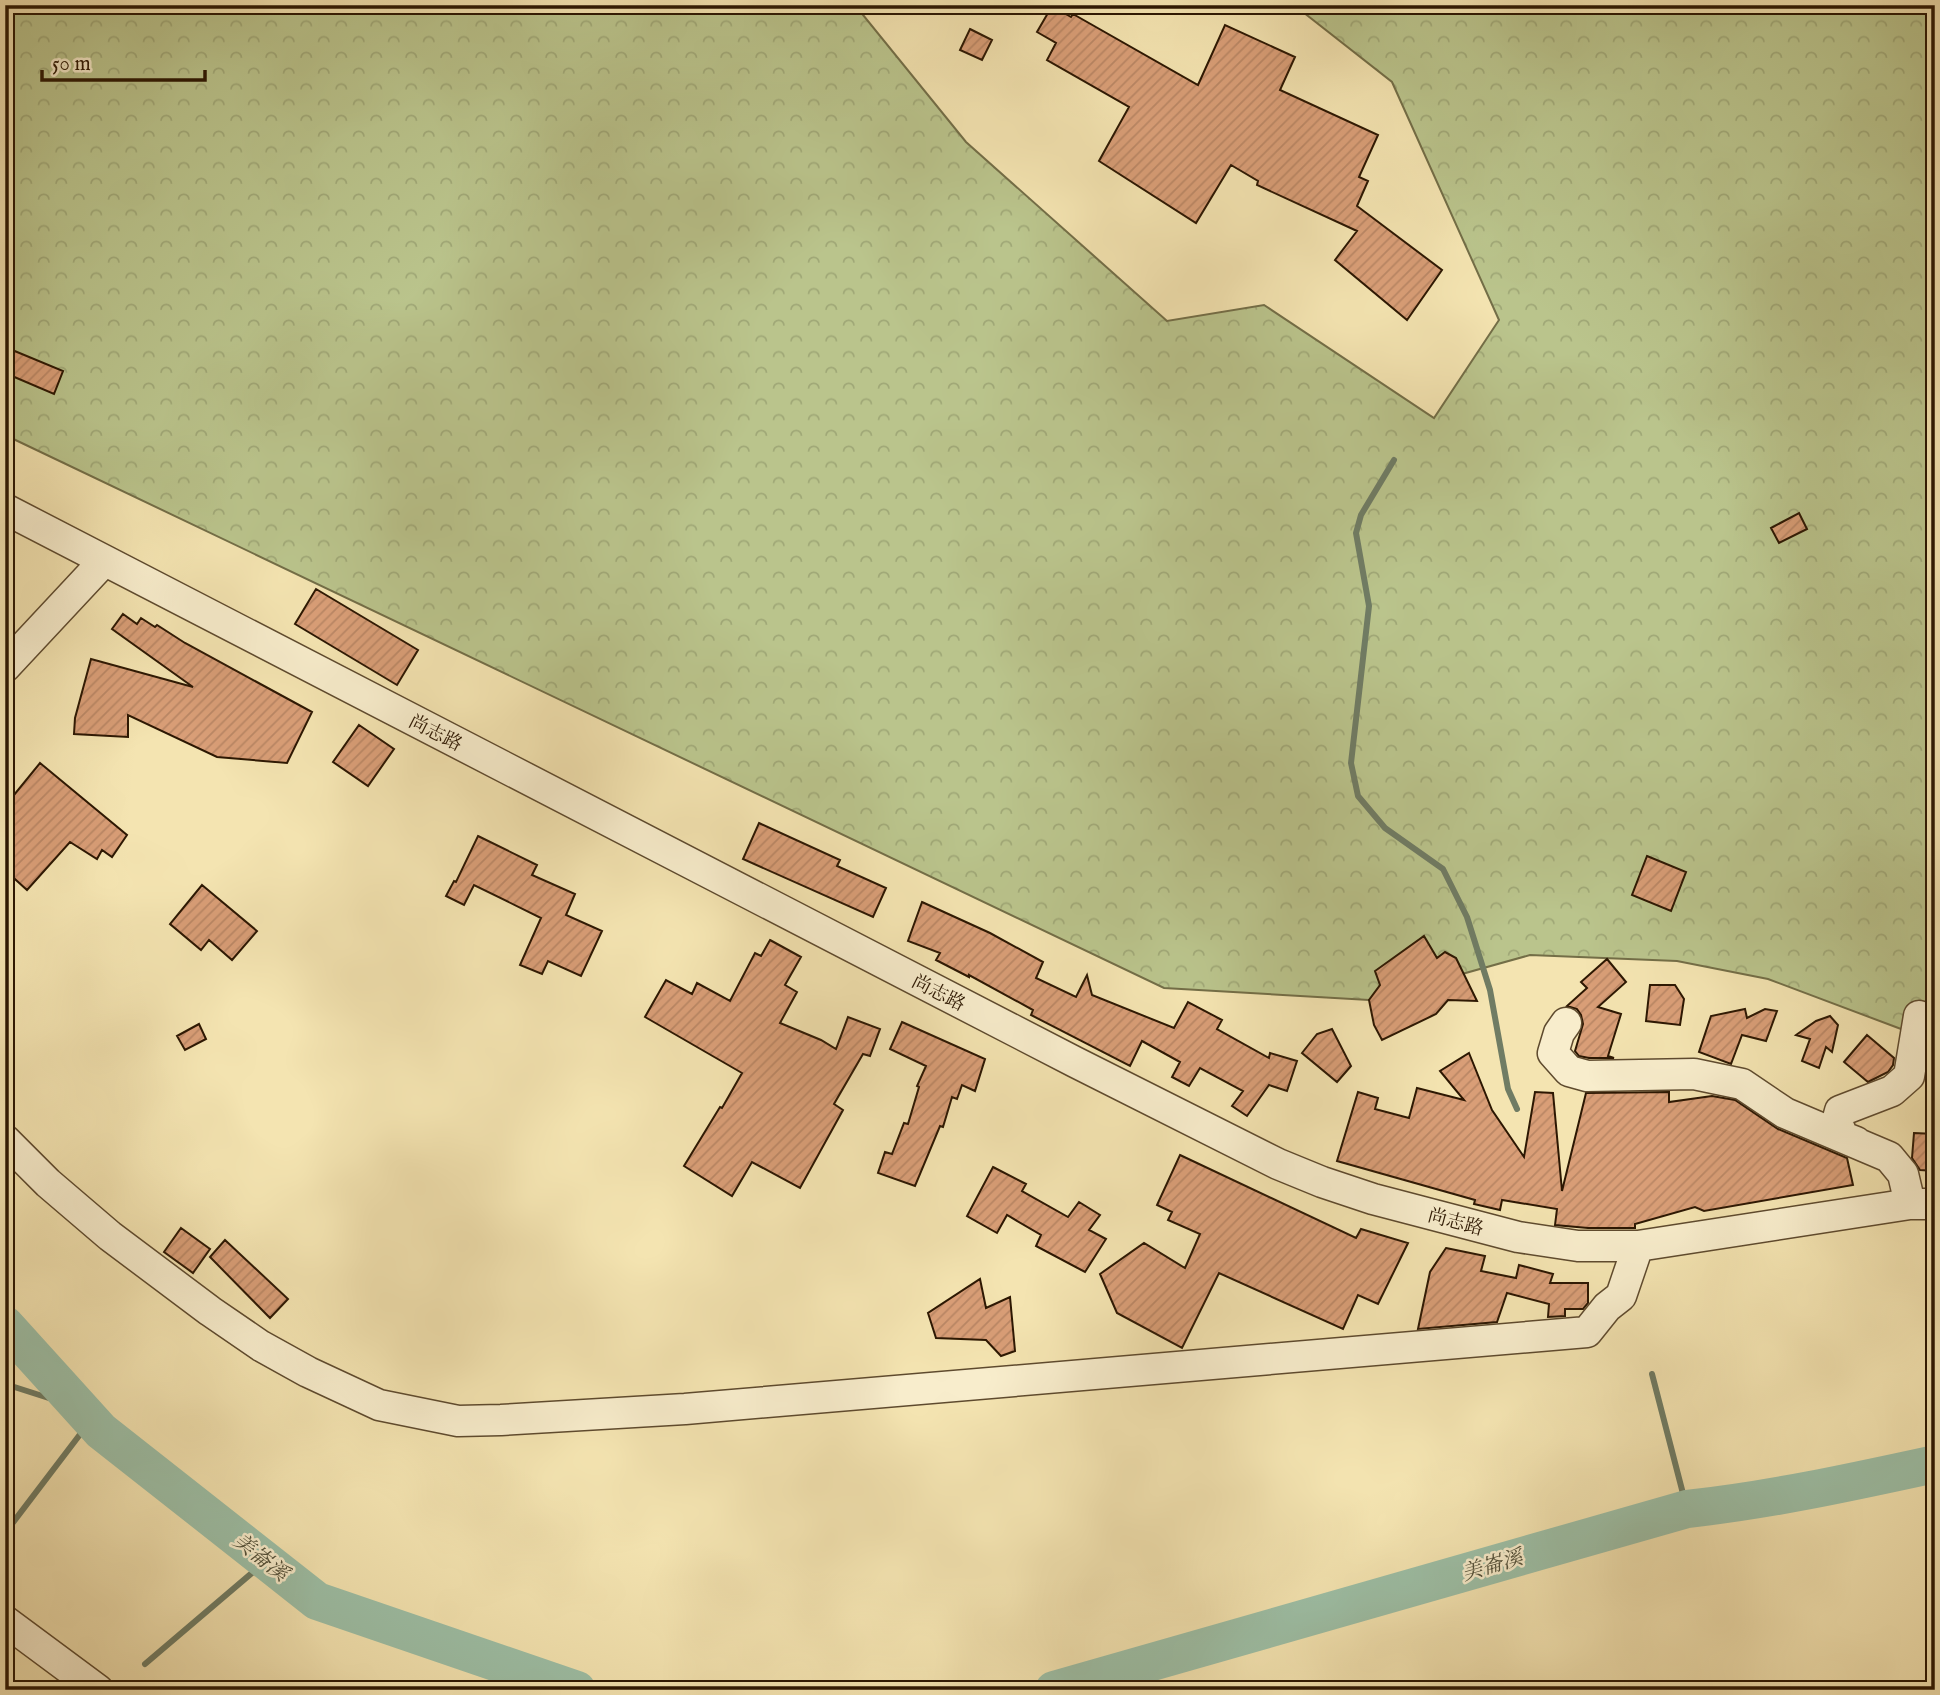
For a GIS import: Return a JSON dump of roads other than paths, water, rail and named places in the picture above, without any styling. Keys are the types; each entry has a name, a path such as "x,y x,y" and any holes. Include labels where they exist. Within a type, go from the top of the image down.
{"street":[{"name":"尚志路","path":"5,509 1075,1062 1278,1164 1373,1199 1518,1237 1578,1246 1638,1246 1922,1204"},
{"path":"10,664 104,561"},
{"path":"1843,1137 1837,1122 1840,1111 1892,1091 1909,1076 1919,1016"},
{"path":"1566,1023 1559,1033 1553,1053 1569,1071 1587,1076 1694,1074 1742,1084 1785,1113 1902,1159 1922,1204"},
{"path":"5,1140 48,1183 110,1236 261,1346 308,1372 379,1405 458,1420 685,1409 1587,1332 1607,1307 1621,1296 1638,1246"},
{"path":"5,1621 98,1690"}],"waterway":[{"path":"1394,460 1361,515 1356,533 1369,606 1351,763 1358,796 1385,828 1443,869 1467,917 1490,990 1508,1089 1517,1109"},
{"name":"美崙溪","path":"5,1325 101,1431 317,1601 577,1690"},
{"path":"1652,1374 1687,1509"},
{"path":"5,1384 80,1408"},
{"path":"5,1533 91,1420"},
{"name":"美崙溪","path":"1054,1690 1687,1509 1780,1496 1935,1464"},
{"path":"145,1664 266,1561"}]}
